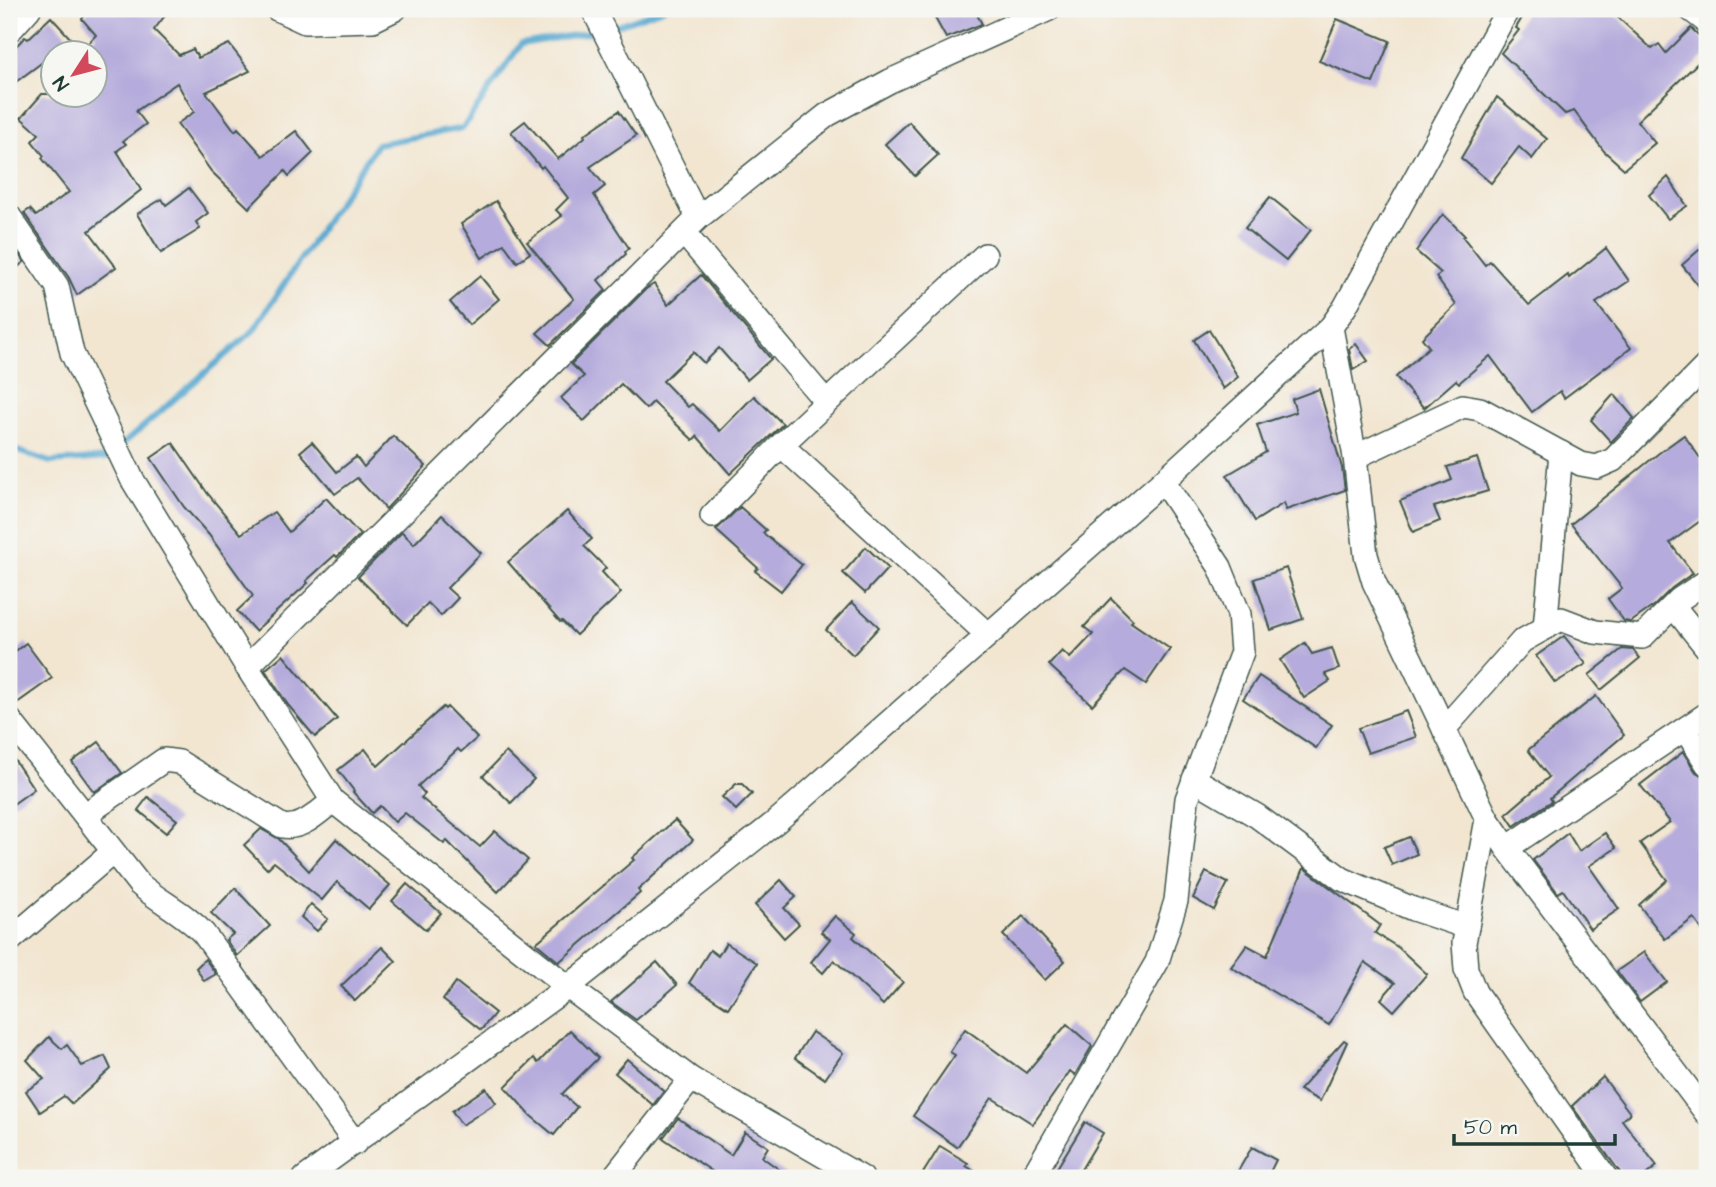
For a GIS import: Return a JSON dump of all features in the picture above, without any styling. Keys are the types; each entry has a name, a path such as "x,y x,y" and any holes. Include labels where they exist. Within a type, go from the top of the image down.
{"street":[{"path":"9,29 29,9"},
{"path":"277,9 304,22 373,20 396,9"},
{"path":"593,9 625,71 691,225 826,402"},
{"path":"247,667 691,225 827,115 890,81 1049,9"},
{"path":"305,1178 568,987 777,821 1163,481 1331,327 1345,307 1508,9"},
{"path":"1690,9 1707,23"},
{"path":"9,216 57,286 72,353 132,479 333,801 568,987 691,1079 862,1178"},
{"path":"712,516 781,445 985,255"},
{"path":"1331,327 1355,457 1366,555 1374,582 1444,729 1487,819 1707,1114"},
{"path":"1355,457 1463,406 1480,410 1581,464 1597,467 1613,460 1707,365"},
{"path":"781,445 988,635"},
{"path":"1545,628 1561,453"},
{"path":"1032,1178 1157,962 1176,901 1187,799 1241,652 1238,614 1220,567 1163,481"},
{"path":"1444,729 1522,641 1545,628 1561,619 1595,632 1642,638 1680,599 1707,581"},
{"path":"1674,607 1707,648"},
{"path":"1507,848 1707,714"},
{"path":"9,719 146,890 193,922 204,934 355,1143"},
{"path":"1685,729 1707,764"},
{"path":"85,815 164,760 178,762 282,826 292,828 301,825 333,801"},
{"path":"1194,779 1257,816 1342,879 1413,909 1467,926"},
{"path":"1487,819 1464,943 1466,969 1475,992 1606,1178"},
{"path":"9,941 113,852"},
{"path":"613,1178 691,1079"}],"building":[{"path":"90,9 170,9 154,30 179,55 193,49 198,58 229,44 250,71 206,92 235,131 238,128 263,156 296,131 313,153 289,176 285,171 249,208 211,171 177,124 194,112 177,83 136,111 146,124 123,141 126,144 117,151 141,190 89,231 116,267 77,295 69,278 24,213 30,209 36,216 69,192 32,141 39,134 21,118 38,99 38,108 108,108 108,38 93,38 96,35 82,19"},
{"path":"930,9 974,9 982,24 946,38"},
{"path":"1527,9 1609,9 1652,49 1659,44 1666,53 1691,28 1707,43 1707,54 1637,121 1655,143 1624,169 1604,151 1574,111 1565,114 1501,53 1519,30 1516,28"},
{"path":"51,17 70,38 38,38 38,65 9,87 9,53 25,37 28,39"},
{"path":"1337,19 1390,41 1373,83 1319,61"},
{"path":"1497,97 1547,139 1532,159 1519,147 1491,183 1461,158"},
{"path":"619,111 636,136 590,167 605,186 594,195 629,248 598,280 606,290 550,345 537,333 574,299 527,242 562,216 556,210 568,198 511,132 525,121 558,159 585,137 584,135"},
{"path":"909,122 938,155 915,176 885,144"},
{"path":"1668,177 1687,206 1668,219 1649,195"},
{"path":"189,188 208,213 196,222 200,229 161,253 137,214 162,199 166,205"},
{"path":"1270,197 1311,230 1286,261 1245,228"},
{"path":"496,201 530,253 517,262 504,244 482,258 461,224"},
{"path":"1443,214 1465,236 1463,237 1485,265 1490,261 1529,305 1606,248 1629,281 1596,303 1631,348 1564,398 1560,391 1532,412 1490,356 1459,383 1456,380 1424,408 1396,377 1429,347 1422,338 1456,305 1436,277 1441,273 1416,251"},
{"path":"9,240 24,262 9,274"},
{"path":"1707,243 1707,296 1682,265"},
{"path":"701,275 771,359 747,380 719,348 704,363 693,352 663,381 688,407 692,404 720,431 754,396 783,424 730,474 697,436 693,440 653,402 646,409 621,384 584,421 561,398 584,376 571,364 646,289 654,284 668,305"},
{"path":"480,276 499,299 469,325 450,302"},
{"path":"1209,330 1238,377 1223,389 1194,340"},
{"path":"1356,344 1368,361 1353,370 1349,349"},
{"path":"1319,389 1342,468 1345,490 1286,510 1284,503 1255,521 1227,475 1266,452 1257,425 1296,412 1292,399"},
{"path":"1614,394 1634,418 1611,442 1591,420"},
{"path":"1684,435 1707,468 1707,516 1670,543 1693,573 1631,622 1624,621 1608,599 1622,588 1571,524"},
{"path":"393,436 426,466 386,509 357,478 335,494 300,452 312,442 337,472 356,457 364,467"},
{"path":"173,443 208,494 241,534 274,512 289,532 326,498 360,535 306,581 308,583 255,631 237,611 253,596 209,535 184,507 151,458"},
{"path":"1477,458 1488,491 1434,507 1440,521 1413,532 1400,501 1452,480 1447,467"},
{"path":"740,507 766,530 763,533 802,565 781,591 755,571 758,568 716,530"},
{"path":"567,511 592,539 584,546 606,568 602,572 621,593 576,635 560,622 508,562"},
{"path":"442,515 481,553 447,588 458,598 441,616 428,603 407,625 358,577 402,532 414,544"},
{"path":"866,547 888,568 865,593 843,573"},
{"path":"1286,568 1303,619 1271,630 1254,579"},
{"path":"1111,598 1133,620 1131,622 1170,649 1146,684 1125,670 1092,705 1049,665 1062,651 1070,658 1093,634 1084,627"},
{"path":"852,602 879,627 853,655 826,630"},
{"path":"1564,636 1586,664 1555,683 1536,656"},
{"path":"26,643 52,678 17,703 9,691 9,656"},
{"path":"1305,643 1312,654 1332,648 1339,669 1325,674 1330,681 1304,698 1280,660"},
{"path":"1622,649 1633,650 1640,658 1601,690 1589,675"},
{"path":"283,655 337,719 315,737 288,705 265,670"},
{"path":"1259,676 1332,725 1316,748 1243,699"},
{"path":"1596,696 1624,735 1550,798 1552,801 1514,826 1506,814 1549,777 1528,750"},
{"path":"443,707 447,707 477,738 461,752 458,749 418,786 425,794 421,798 480,847 495,831 528,860 498,892 447,841 444,844 405,813 395,822 380,806 372,813 338,770 365,749 378,766"},
{"path":"1406,711 1416,737 1368,753 1358,728"},
{"path":"99,742 122,773 94,792 72,762"},
{"path":"9,752 34,789 9,807"},
{"path":"506,752 534,779 511,803 483,776"},
{"path":"1683,752 1696,772 1707,778 1707,937 1694,918 1665,939 1639,905 1667,880 1640,843 1670,822 1640,785"},
{"path":"736,784 742,784 752,794 736,810 722,797"},
{"path":"148,797 177,820 166,833 138,810"},
{"path":"675,820 693,840 638,890 640,893 559,962 536,943 634,860 632,858"},
{"path":"261,829 279,839 309,871 336,839 390,885 369,909 337,882 322,900 274,862 267,869 244,845"},
{"path":"1568,833 1579,851 1605,833 1616,848 1589,866 1619,909 1590,929 1563,890 1558,893 1533,860"},
{"path":"1409,837 1417,854 1392,865 1384,847"},
{"path":"1304,868 1380,925 1375,933 1399,948 1427,974 1394,1011 1381,999 1395,983 1365,962 1329,1025 1231,967 1247,945 1267,956"},
{"path":"1206,872 1228,883 1214,910 1193,898"},
{"path":"781,880 796,897 784,908 799,924 784,938 755,905"},
{"path":"407,884 441,913 426,930 392,901"},
{"path":"235,888 270,926 237,956 226,940 233,934 211,913"},
{"path":"311,904 328,919 317,931 301,917"},
{"path":"835,916 856,933 853,937 903,982 883,1005 834,960 823,973 811,962 830,939 821,932"},
{"path":"1023,916 1065,961 1045,980 1003,935"},
{"path":"726,943 757,963 728,1008 689,983 710,950 718,956"},
{"path":"382,947 396,961 355,1001 341,986"},
{"path":"1644,952 1667,982 1640,1002 1617,971"},
{"path":"205,959 216,974 204,981 196,968"},
{"path":"657,962 677,985 636,1020 611,1002"},
{"path":"456,982 495,1013 481,1030 443,1000"},
{"path":"1067,1024 1092,1046 1075,1075 1070,1071 1033,1124 992,1098 957,1147 913,1116 955,1055 950,1052 965,1029 1026,1073"},
{"path":"570,1030 598,1058 562,1094 577,1107 554,1135 531,1116 505,1087 534,1058 538,1063"},
{"path":"812,1032 843,1053 825,1079 795,1058"},
{"path":"49,1037 62,1049 67,1045 82,1066 105,1056 111,1069 72,1104 64,1096 40,1112 26,1091 44,1079 27,1060"},
{"path":"1344,1040 1347,1042 1320,1101 1299,1090"},
{"path":"627,1059 664,1091 653,1105 615,1073"},
{"path":"1603,1077 1630,1113 1622,1120 1657,1166 1642,1178 1624,1178 1572,1106"},
{"path":"486,1088 496,1103 462,1125 452,1111"},
{"path":"678,1118 731,1155 745,1132 768,1147 762,1157 791,1178 722,1178 663,1138"},
{"path":"1085,1122 1103,1133 1076,1178 1051,1178"},
{"path":"940,1146 968,1163 966,1166 986,1178 920,1178"},
{"path":"1252,1147 1276,1160 1267,1178 1234,1178"}],"waterway":[{"path":"609,28 663,9"},
{"path":"9,448 50,462 107,458 253,331 377,144 463,128 521,44 598,31"}]}
